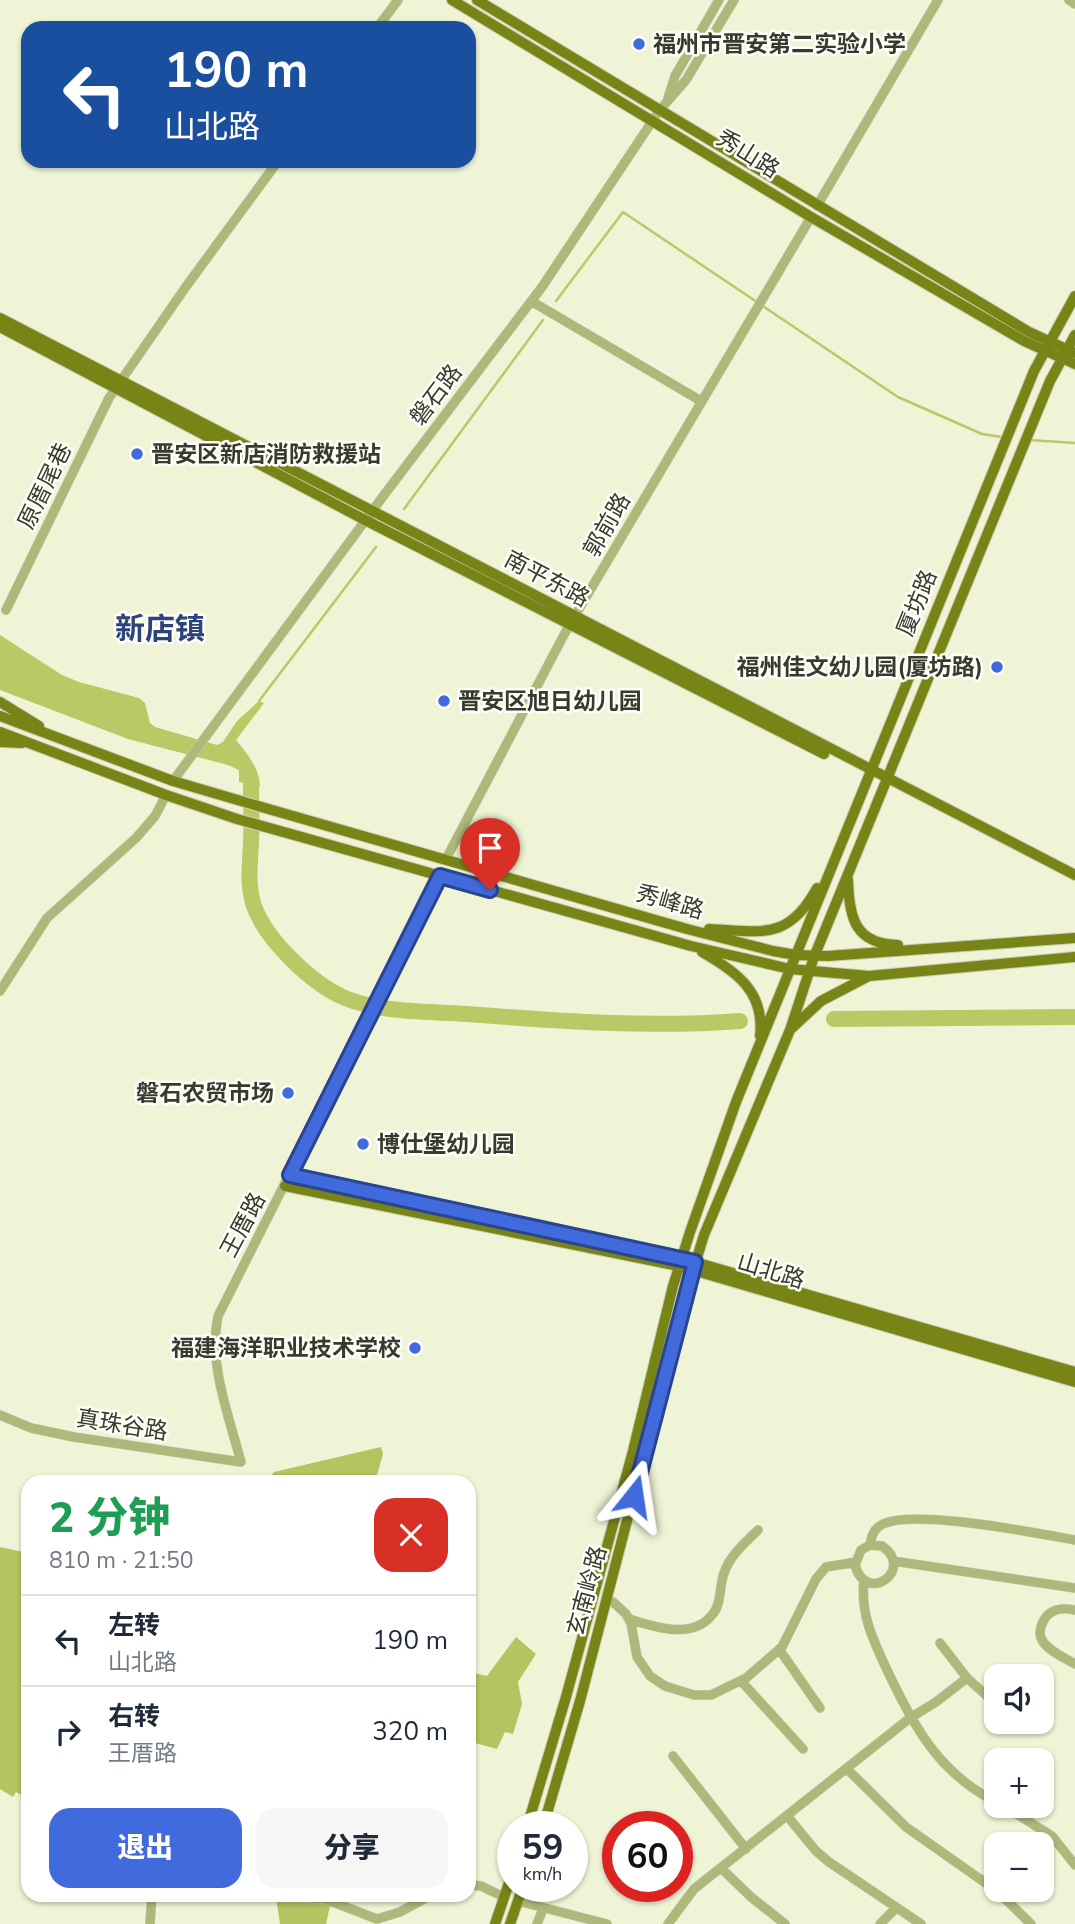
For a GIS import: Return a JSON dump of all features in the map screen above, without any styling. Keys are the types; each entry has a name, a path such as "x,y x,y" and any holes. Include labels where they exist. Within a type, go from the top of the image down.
{"main road":[{"name":"秀山路","path":"452,0 817,206 1026,337"},
{"name":"秀山路","path":"477,0 811,217 1026,337"},
{"name":"厦坊路","path":"776,1007 1004,441 1046,347 1075,296"},
{"name":"南平东路","path":"0,318 368,516 1075,882"},
{"name":"南平东路","path":"0,327 119,384"},
{"name":"厦坊路","path":"796,1009 808,971 1024,444 1075,335"},
{"path":"1026,337 1067,354 1075,364"},
{"path":"0,702 59,738"},
{"path":"0,716 59,738"},
{"name":"秀峰路","path":"0,732 237,819 691,946 790,969 869,976 1075,957"},
{"name":"秀峰路","path":"59,738 173,780 235,799 687,929 796,955 814,957 1075,938"},
{"path":"0,742 28,743"},
{"name":"南平东路","path":"885,782 1075,876"},
{"path":"687,929 750,933 781,926 804,910 830,872"},
{"path":"848,877 850,911 862,933 885,945 925,949"},
{"path":"691,946 736,973 751,992 761,1023 758,1052"},
{"path":"790,1030 808,1011 828,996 869,976"},
{"name":"玄南岭路","path":"532,1811 633,1451 680,1262 736,1102 776,1007"},
{"name":"玄南岭路","path":"547,1811 580,1701 694,1266 704,1235 790,1030 796,1009"},
{"name":"山北路","path":"288,1181 680,1262 1075,1372"},
{"name":"山北路","path":"694,1266 1075,1382"},
{"path":"495,1924 502,1902"},
{"path":"510,1924 518,1902"}],"street":[{"path":"382,21 398,0"},
{"name":"磐石路","path":"667,99 675,76 719,0"},
{"name":"磐石路","path":"173,780 531,301 667,99 686,80 734,0"},
{"path":"817,206 938,0"},
{"path":"1069,0 1075,4"},
{"name":"原厝尾巷","path":"6,610 119,384 273,168"},
{"name":"郭前路","path":"446,859 573,621 811,217"},
{"path":"531,301 702,401"},
{"path":"0,991 43,922 136,838 155,816 166,795"},
{"name":"王厝路","path":"241,1462 216,1363 216,1328 224,1302 288,1181 440,876"},
{"name":"真珠谷路","path":"0,1415 31,1428 74,1437 241,1462"},
{"path":"870,1545 873,1532 879,1525 916,1518 1075,1540"},
{"path":"629,1619 656,1628 680,1630 697,1626 712,1616 730,1560 758,1530"},
{"path":"870,1545 882,1546 893,1561 891,1575 877,1584 864,1580 857,1573 856,1562 861,1550 870,1545"},
{"path":"893,1561 1075,1588"},
{"path":"614,1602 629,1619 637,1657 650,1676 665,1686 694,1695 711,1695 741,1681 779,1649 816,1579 826,1567 856,1562"},
{"path":"864,1580 862,1596 868,1630 910,1718 926,1741 956,1774 984,1795"},
{"path":"1075,1610 1055,1609 1045,1615 1040,1629 1041,1640 1046,1645 1075,1664"},
{"path":"940,1643 967,1678 984,1693"},
{"path":"779,1649 820,1708"},
{"path":"668,1924 687,1895 910,1718 967,1678"},
{"path":"741,1681 803,1749"},
{"path":"673,1756 746,1849"},
{"path":"847,1769 906,1827 1006,1898 1031,1924"},
{"path":"788,1817 824,1857 921,1924"},
{"path":"1023,1818 1052,1836 1075,1865"},
{"path":"721,1868 751,1897 786,1924"},
{"path":"476,1886 497,1893"},
{"path":"150,1924 152,1902"},
{"path":"333,1902 377,1919 400,1912 418,1902"},
{"path":"521,1902 607,1924"},
{"path":"880,1924 896,1908"},
{"path":"537,1924 543,1909"}],"shaded area":[{"path":"0,635 62,675 139,698 145,703 150,723 155,727 217,745 223,742 237,721 259,701 264,703 236,740 255,768 260,787 239,782 239,770 228,765 128,739 0,690"},
{"path":"381,1447 383,1454 377,1475 272,1475 274,1472"},
{"path":"0,1547 21,1552 21,1794 16,1792 13,1797 0,1789"},
{"path":"516,1637 536,1654 518,1682 522,1704 513,1734 505,1732 497,1749 476,1743 476,1674 487,1676"},
{"path":"277,1902 331,1902 326,1924 280,1924"}],"waterway":[{"path":"556,301 623,212 898,397 982,434 1002,437"},
{"path":"404,509 543,320"},
{"path":"1029,440 1075,443"},
{"path":"259,701 376,547"},
{"path":"251,785 250,890 254,906 269,933 292,960 305,972 345,998 359,1003 405,1010 569,1021 637,1024 740,1021"},
{"path":"834,1019 1075,1017"}],"place":[{"name":"福州市晋安第二实验小学","path":"639,44"},
{"name":"晋安区新店消防救援站","path":"137,454"},
{"name":"福州佳文幼儿园(厦坊路)","path":"997,667"},
{"name":"晋安区旭日幼儿园","path":"444,701"},
{"name":"磐石农贸市场","path":"288,1093"},
{"name":"博仕堡幼儿园","path":"363,1144"},
{"name":"福建海洋职业技术学校","path":"415,1348"}],"district":[{"name":"新店镇","path":"160,629"}],"route":[{"path":"490,890 440,876 290,1175 695,1262 634,1496"}]}
